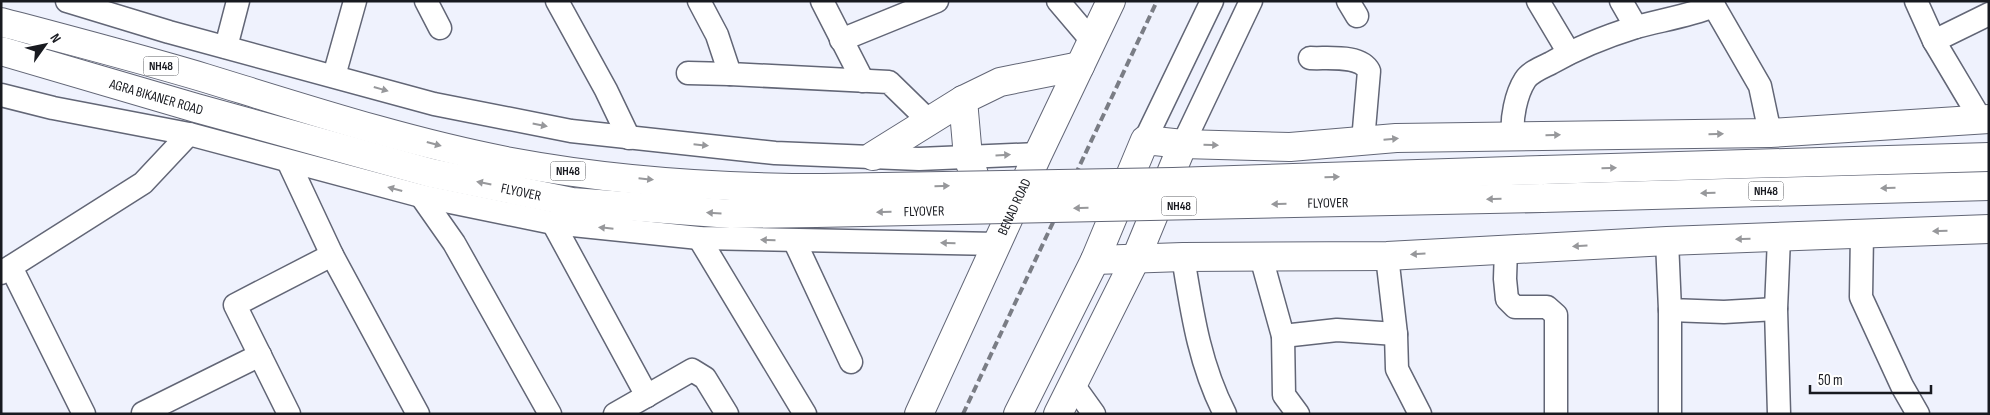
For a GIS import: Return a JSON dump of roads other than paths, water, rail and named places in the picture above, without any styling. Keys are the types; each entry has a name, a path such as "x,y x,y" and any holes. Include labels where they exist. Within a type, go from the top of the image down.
{"main road":[{"name":"BENAD ROAD","path":"919,414 1038,154 1111,1"},
{"name":"FLYOVER","path":"1,22 202,77 319,113 442,146 528,165 571,172 758,188 1173,182 1989,157"},
{"name":"AGRA BIKANER ROAD","path":"1,51 313,140"},
{"path":"873,156 963,100 1000,82 1080,66"},
{"path":"963,100 968,157 997,244"},
{"path":"1018,414 1094,260 1145,140 1182,144 1290,147 1363,141 1513,135 1770,133 1985,119"},
{"name":"FLYOVER","path":"313,140 431,173 572,202 731,214 1542,198 1989,186"},
{"path":"1058,414 1074,386 1083,362 1136,258 1182,144"},
{"path":"1094,260 1183,257 1387,256 1667,241 1989,229"}],"street":[{"path":"67,1 434,104 571,131 775,153 919,159 1038,154"},
{"path":"226,47 238,1"},
{"path":"334,76 355,1"},
{"path":"426,1 440,28"},
{"path":"557,1 606,90 628,138"},
{"path":"700,1 718,34 730,74"},
{"path":"822,1 862,81"},
{"path":"841,40 937,1"},
{"path":"1058,1 1092,41"},
{"path":"1145,140 1212,1"},
{"path":"1182,144 1251,1"},
{"path":"1538,1 1569,52"},
{"path":"1621,1 1636,27"},
{"path":"1916,1 1934,41 1985,119"},
{"path":"1513,135 1512,126 1519,95 1526,79 1569,52 1636,27 1712,4 1760,86 1770,133"},
{"path":"1934,41 1989,14"},
{"path":"1310,58 1359,61 1366,66 1369,71 1363,141"},
{"path":"688,73 889,82 930,122"},
{"path":"1,95 53,108 189,134 421,196 553,222 699,238 997,244"},
{"path":"84,414 6,270 144,184 189,134"},
{"path":"288,161 332,255 418,414"},
{"path":"421,196 454,243 550,414"},
{"path":"553,222 647,396"},
{"path":"1862,234 1862,297 1902,386 1918,414"},
{"path":"699,238 805,414"},
{"path":"1779,238 1776,309 1779,414"},
{"path":"794,240 851,362"},
{"path":"1667,241 1670,310 1670,414"},
{"path":"1506,249 1505,279 1507,300 1515,307 1547,307 1556,316 1556,414"},
{"path":"289,414 234,305 332,255"},
{"path":"1387,256 1396,334 1397,369 1420,414"},
{"path":"1183,257 1198,343 1210,386 1224,414"},
{"path":"1261,257 1283,336 1284,395 1298,414"},
{"path":"1670,310 1724,312 1776,309"},
{"path":"1283,336 1337,330 1396,334"},
{"path":"143,413 260,355"},
{"path":"614,414 692,370 705,378 727,414"},
{"path":"1074,386 1094,414"}],"railway":[{"path":"963,414 1157,1"}]}
